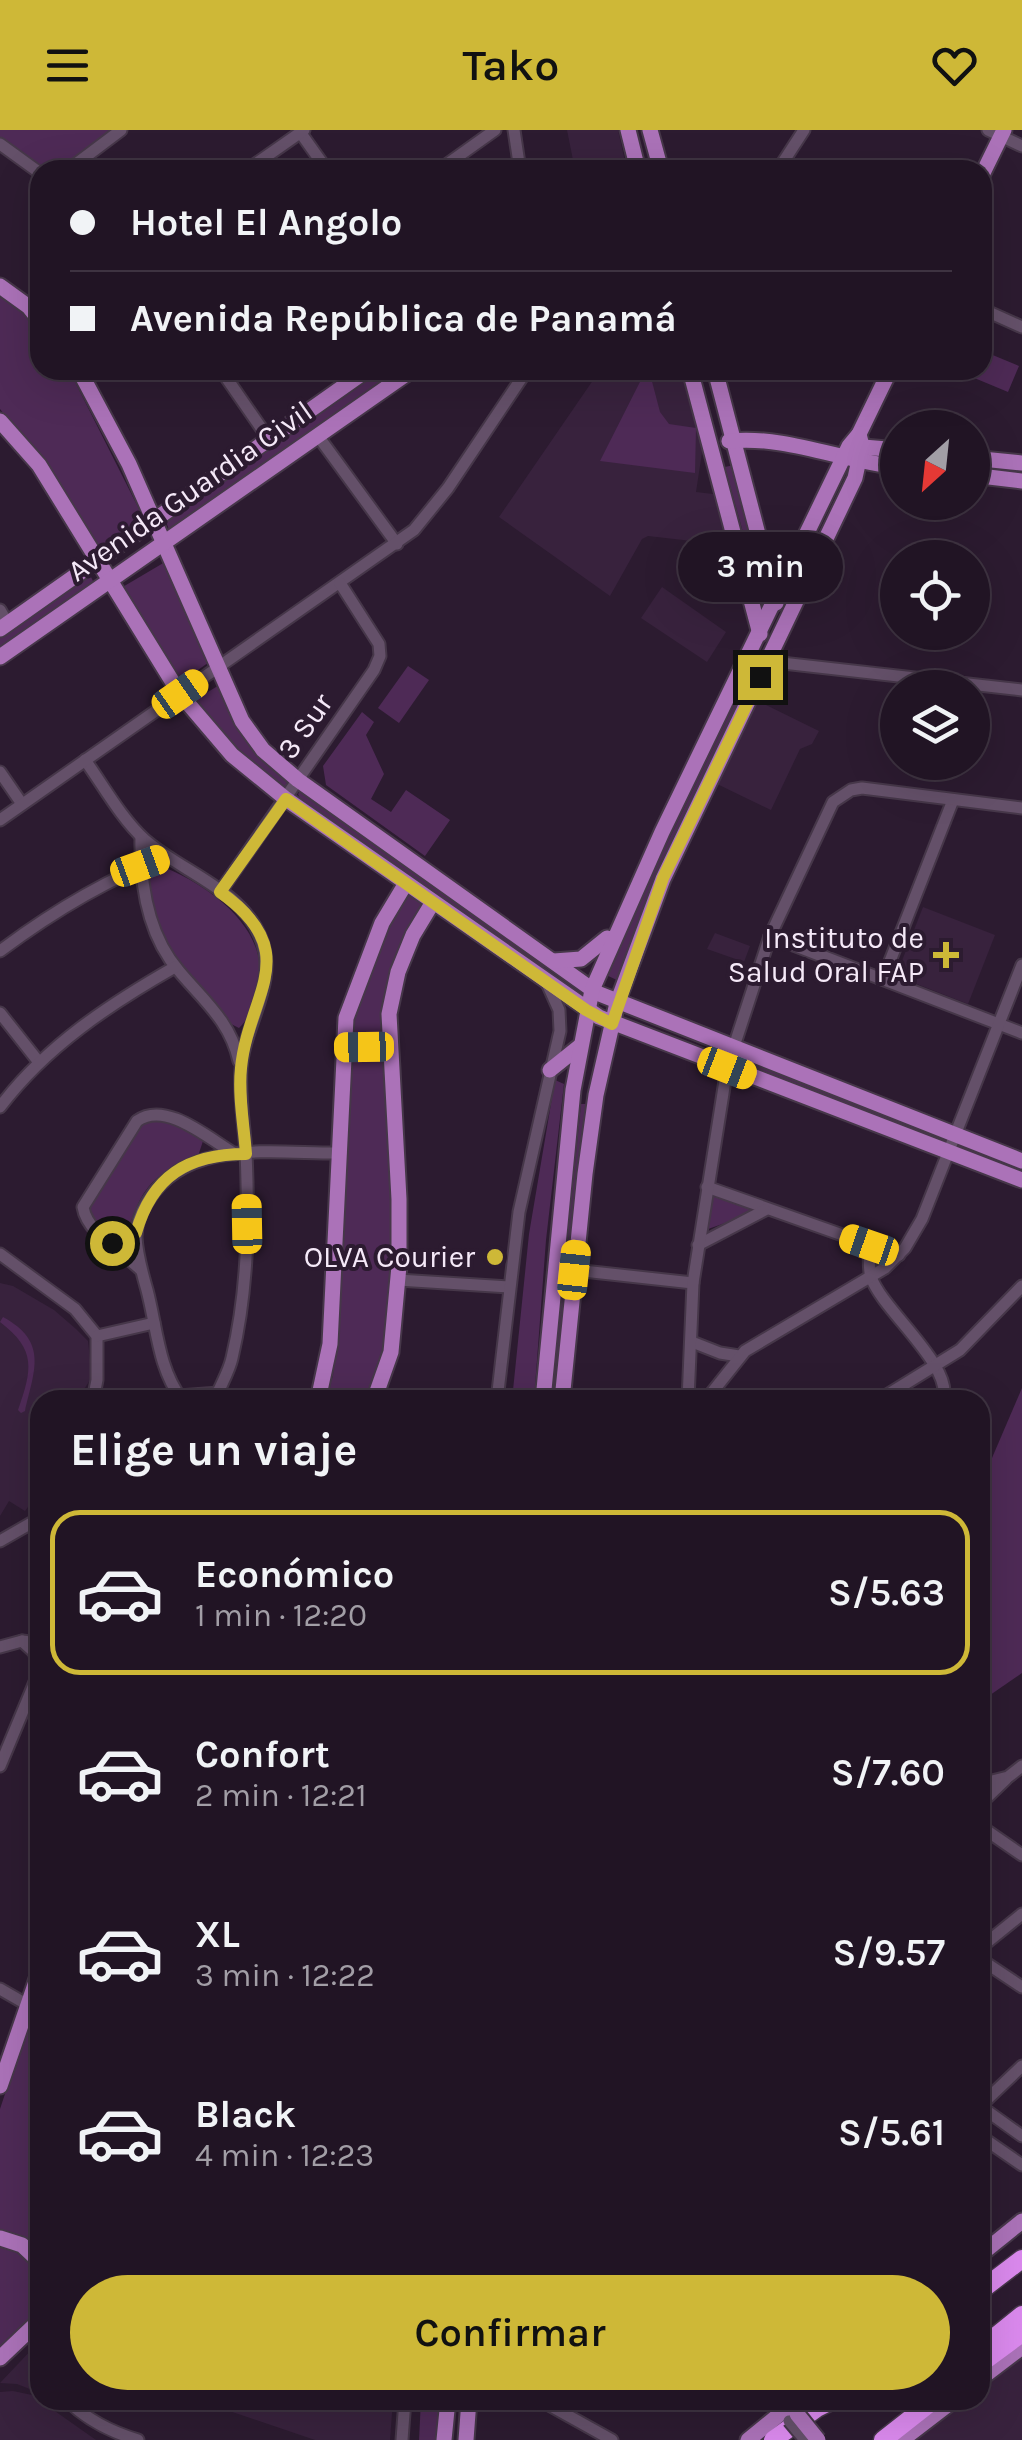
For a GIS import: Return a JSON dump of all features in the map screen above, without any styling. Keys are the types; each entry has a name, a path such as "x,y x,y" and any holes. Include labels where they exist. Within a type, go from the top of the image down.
{"highway":[{"path":"990,2284 1022,2260"},
{"path":"990,2341 1022,2315"},
{"path":"990,2356 1022,2332"},
{"path":"773,2440 814,2410"},
{"path":"794,2440 830,2410"},
{"path":"867,2440 904,2410"},
{"path":"883,2440 921,2410"}],"main road":[{"path":"628,130 636,160"},
{"path":"650,130 658,160"},
{"path":"988,160 998,132"},
{"path":"0,286 30,299"},
{"path":"84,380 128,464 242,721 263,750 298,780 592,990 671,1025 1022,1161"},
{"name":"Avenida Guardia Civil","path":"3,621 98,560 352,380"},
{"name":"Avenida Guardia Civil","path":"0,657 398,380"},
{"path":"693,380 768,661"},
{"path":"718,380 783,631"},
{"path":"544,1390 573,1090 592,990 621,920 799,550 855,449 886,380"},
{"path":"0,421 39,466 180,694 232,756 286,799 586,1010 612,1024 1022,1180"},
{"path":"710,444 734,440 825,451 880,450"},
{"path":"855,449 880,459"},
{"path":"563,1390 596,1096 617,1003 663,878 855,478 855,449"},
{"path":"990,460 1022,463"},
{"path":"990,477 1022,480"},
{"path":"762,547 781,556 799,550"},
{"path":"320,1390 330,1344 346,1018 382,923 406,883"},
{"path":"378,1390 391,1352 398,1280 399,1199 389,1014 398,972 413,934 432,902"},
{"path":"553,963 589,956 621,920"},
{"path":"546,982 556,977 558,970 553,963"},
{"path":"664,1044 671,1025"},
{"path":"344,1048 390,1046"},
{"path":"550,1070 580,1046"},
{"path":"573,1090 596,1096"},
{"path":"0,2086 30,2013"},
{"path":"990,2247 1022,2222"},
{"path":"0,2238 22,2245 30,2253"},
{"path":"0,2358 30,2330"},
{"path":"990,2372 1022,2346"},
{"path":"444,2440 447,2410"},
{"path":"466,2440 468,2410"},
{"path":"748,2440 787,2410"},
{"path":"792,2410 818,2440"},
{"path":"902,2440 941,2410"}],"street":[{"path":"81,160 120,130"},
{"path":"453,160 495,130"},
{"path":"514,130 518,160"},
{"path":"784,160 804,130"},
{"path":"261,160 302,131 321,160"},
{"path":"998,132 1022,146"},
{"path":"0,144 30,166"},
{"path":"992,314 1022,327"},
{"path":"228,380 268,438"},
{"path":"0,820 414,530 448,488 520,380"},
{"path":"318,436 397,544"},
{"name":"3 Sur","path":"220,892 380,656 379,644 340,583"},
{"path":"747,659 1022,690"},
{"path":"85,760 141,837 220,892 248,918 260,934 266,955 266,977 248,1028 240,1070 240,1154 247,1259 232,1361 219,1390"},
{"path":"0,772 22,804"},
{"path":"689,1390 693,1283 727,1068 770,936 828,812 841,794 862,788 1022,808"},
{"path":"883,979 953,800"},
{"path":"141,837 140,866 150,921 176,967 227,1026 240,1070"},
{"path":"0,951 59,910 140,866 166,857"},
{"path":"770,936 1022,1033"},
{"path":"716,1390 738,1356 872,1278 899,1255 918,1230 1022,965"},
{"path":"0,1107 38,1061 126,995 176,967"},
{"path":"498,1390 519,1212 560,1019 546,982"},
{"path":"0,1014 38,1061"},
{"path":"227,1026 242,1031 248,1028"},
{"path":"140,1269 94,1232 82,1207 136,1121 159,1114 240,1154"},
{"path":"176,1390 165,1370 140,1269 136,1233 142,1211 157,1186 175,1172 213,1155 341,1153"},
{"path":"707,1187 899,1255"},
{"path":"698,1245 765,1210"},
{"path":"112,1243 136,1233"},
{"path":"869,1245 872,1278 935,1368 944,1390"},
{"path":"0,1254 75,1309 98,1336 95,1390"},
{"path":"574,1270 693,1283"},
{"path":"398,1280 508,1286"},
{"path":"896,1390 935,1368 981,1330 1022,1286"},
{"path":"98,1336 154,1324"},
{"path":"692,1342 738,1356"},
{"path":"0,1541 30,1524"},
{"path":"22,1641 30,1648"},
{"path":"0,1647 30,1642"},
{"path":"0,1766 30,1694"},
{"path":"990,1794 1022,1766"},
{"path":"990,1782 1008,1777"},
{"path":"990,1833 1022,1855"},
{"path":"990,1940 1022,1914"},
{"path":"990,1966 1022,1987"},
{"path":"4,1991 30,1999"},
{"path":"990,2096 1022,2066"},
{"path":"990,2113 1022,2136"},
{"path":"990,2143 1022,2166"},
{"path":"80,2410 94,2422 138,2440"},
{"path":"402,2440 405,2410"},
{"path":"558,2410 612,2440"},
{"path":"791,2410 805,2440"}],"shaded area":[{"path":"0,130 116,130 77,160 30,162 0,140"},
{"path":"567,130 618,130 625,160 573,160"},
{"path":"0,295 30,320 30,380 74,380 143,517 97,549 38,456 0,409"},
{"path":"992,355 1019,366 1008,392 979,380 992,380"},
{"path":"368,380 390,380 170,533 166,521"},
{"path":"593,380 684,380 703,446 696,492 713,494 727,545 648,536 642,539 610,596 499,517"},
{"path":"641,380 652,380 660,412 669,424 696,428 695,473 600,461"},
{"path":"734,465 765,578 756,580 725,467"},
{"path":"165,562 209,662 179,684 121,588"},
{"path":"90,575 94,583 0,651 0,634"},
{"path":"662,587 726,632 707,662 641,618"},
{"path":"754,663 759,666 619,981 604,974"},
{"path":"408,666 429,680 399,723 378,708"},
{"path":"221,684 292,781 286,791 249,765 193,701"},
{"path":"756,700 819,731 812,744 800,749 771,810 715,783"},
{"path":"362,712 374,722 366,735 384,774 371,799 391,812 406,790 450,820 425,856 326,785 323,766"},
{"path":"301,791 546,965 544,968 536,970 301,800"},
{"path":"161,866 218,899 248,932 257,951 260,972 252,1008 239,1028 229,1023 197,987 165,940 147,874"},
{"path":"407,893 423,904 384,1041 355,1040 351,1036 365,979"},
{"name":"Instituto de Salud Oral FAP","path":"923,907 995,935 968,1004 896,976"},
{"path":"715,933 750,946 744,962 707,949"},
{"path":"380,1050 385,1054 393,1268 385,1349 371,1390 328,1390 333,1376 352,1055"},
{"path":"741,1057 944,1135 940,1145 735,1068"},
{"path":"555,1080 564,1084 546,1240 535,1390 513,1390 529,1234"},
{"path":"581,1104 588,1104 558,1390 552,1390"},
{"path":"162,1117 203,1141 198,1156 152,1182 128,1230 106,1236 89,1216 97,1191 120,1150 139,1127 148,1118"},
{"path":"713,1193 755,1208 751,1214 708,1229"},
{"path":"0,1283 13,1286 54,1310 88,1341 92,1377 84,1390 30,1390 30,1504 25,1511 9,1501 0,1516"},
{"path":"3,1317 18,1327 33,1347 34,1370 25,1411 21,1413 18,1410 28,1362 20,1342 0,1322"},
{"path":"1022,1388 1022,1673 990,1695 990,1463"},
{"path":"30,2022 30,2240 0,2229 0,2109"},
{"path":"0,2246 30,2264 30,2321 0,2347"},
{"path":"1022,2347 1022,2440 906,2440 943,2410 990,2410 990,2372"},
{"path":"30,2351 30,2389 0,2383"},
{"path":"0,2392 30,2395 30,2410 53,2410 96,2440 0,2440"},
{"path":"226,2410 392,2410 390,2440 315,2440"},
{"path":"420,2410 442,2410 440,2440 419,2440"}],"place":[{"name":"Instituto de Salud Oral FAP","path":"946,955"},
{"name":"OLVA Courier","path":"495,1257"}],"route":[{"path":"112,1243 136,1233 142,1211 157,1186 175,1172 213,1155 246,1154 240,1070 248,1028 266,977 266,955 260,934 220,892 286,799 586,1010 612,1024 663,878 760,677"}]}
